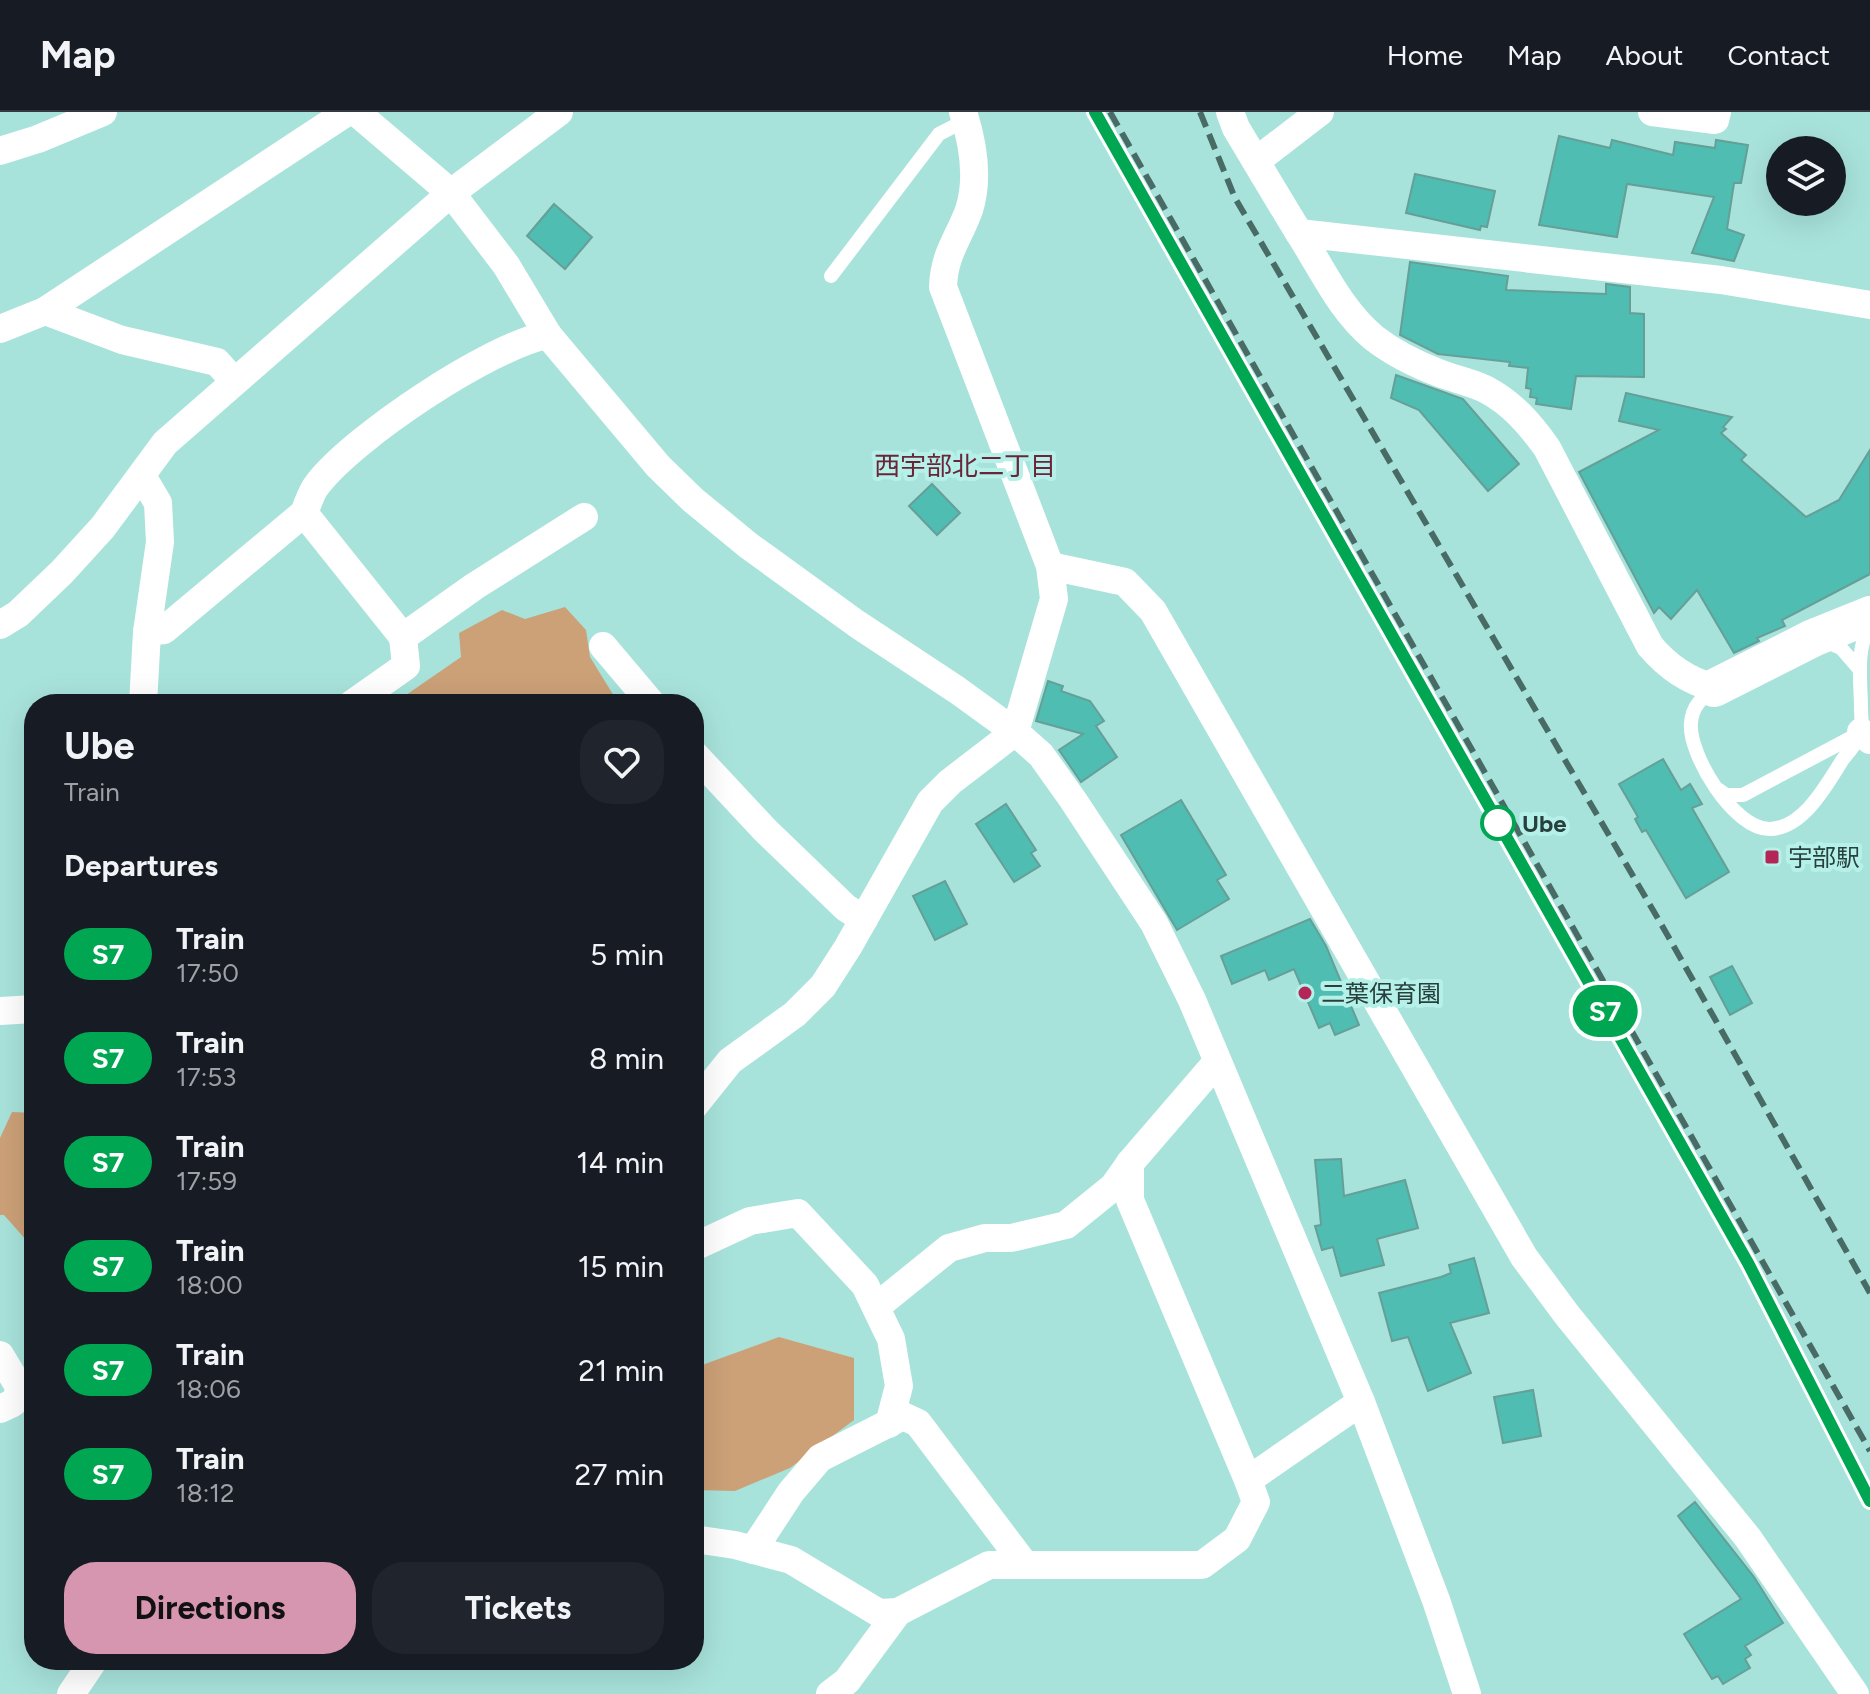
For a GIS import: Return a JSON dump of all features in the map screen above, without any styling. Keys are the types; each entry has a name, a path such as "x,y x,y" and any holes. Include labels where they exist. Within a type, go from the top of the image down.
{"main road":[{"path":"1714,688 1813,638 1870,615"}],"street":[{"path":"0,151 103,112"},
{"path":"0,329 45,311 347,112"},
{"path":"356,112 451,193 506,265 548,335 658,466 693,500 749,546 821,598 1015,732 1049,766 1154,923 1192,1000 1361,1402 1436,1600 1467,1694"},
{"path":"0,625 18,614 62,572 142,476 165,443 451,193 559,112"},
{"path":"1230,112 1299,233 1358,324 1378,341 1437,373 1483,388 1509,404 1532,427 1547,448 1650,646 1660,659 1694,682 1714,688"},
{"path":"1256,161 1320,112"},
{"path":"1652,112 1715,120 1717,112"},
{"path":"704,1094 730,1061 795,1014 823,986 930,802 950,782 1015,732 1054,599 1050,566 943,287 944,265 969,209 976,175 965,116"},
{"path":"1299,233 1721,280 1870,305"},
{"path":"45,311 122,340 217,362 234,381"},
{"path":"147,632 164,630 304,513 316,485 360,443 437,387 530,338 548,335"},
{"path":"142,476 158,503 160,542 147,632 144,694"},
{"path":"304,513 403,637 406,666 366,694"},
{"path":"403,637 475,586 584,517"},
{"path":"1050,566 1125,582 1153,611 1524,1257 1567,1315 1748,1538 1855,1694"},
{"path":"603,646 644,694"},
{"path":"704,768 846,908 864,919"},
{"path":"0,1011 24,1010"},
{"path":"876,1307 949,1248 985,1238 1011,1238 1066,1225 1113,1187 1217,1062"},
{"path":"704,1541 791,1560 879,1613 898,1612 989,1565 1202,1565 1237,1539 1256,1502 1130,1200 1130,1163"},
{"path":"704,1242 750,1221 798,1213 865,1285 891,1339 899,1386 889,1424"},
{"path":"0,1355 21,1390 13,1403 0,1409"},
{"path":"1248,1480 1361,1402"},
{"path":"753,1550 791,1492 820,1458 903,1416 918,1423 1025,1565"},
{"path":"830,1694 847,1681 898,1612"},
{"path":"71,1694 87,1670"}],"lane":[{"path":"831,276 939,134 965,116"},
{"path":"1714,688 1695,707 1690,735 1729,807 1747,823 1777,828 1794,820 1812,803 1866,736 1860,670 1863,640 1870,625"},
{"path":"1813,638 1829,641 1841,648 1860,670"},
{"path":"1718,790 1726,795 1743,795 1866,736"}],"shaded area":[{"path":"565,607 586,630 590,657 613,694 407,694 461,657 459,633 502,610 525,619"},
{"path":"12,1112 24,1113 24,1238 4,1215 0,1215 0,1138"},
{"path":"779,1337 854,1358 854,1420 790,1468 735,1491 704,1490 704,1364"}],"building":[{"path":"1559,136 1610,148 1612,140 1673,155 1675,142 1715,148 1716,140 1748,145 1741,183 1734,183 1727,229 1744,235 1734,261 1692,253 1714,197 1627,184 1617,237 1539,225"},
{"path":"1415,174 1495,191 1487,227 1481,226 1480,230 1406,213"},
{"path":"554,204 592,237 565,269 527,236"},
{"path":"1410,262 1508,276 1506,290 1606,294 1606,284 1630,287 1630,313 1644,314 1644,377 1576,376 1571,409 1536,404 1537,398 1530,397 1531,389 1526,388 1528,368 1509,366 1510,362 1438,354 1400,335"},
{"path":"1396,375 1463,399 1519,464 1488,491 1419,410 1391,398"},
{"path":"1626,393 1732,417 1721,433 1746,455 1741,460 1806,517 1839,500 1870,450 1870,574 1782,620 1785,626 1757,638 1759,641 1734,653 1697,590 1671,619 1659,607 1654,613 1579,472 1659,430 1619,421"},
{"path":"932,484 960,513 937,535 909,506"},
{"path":"1048,681 1063,686 1061,691 1090,701 1104,721 1096,726 1117,757 1081,782 1059,750 1083,734 1036,721"},
{"path":"1663,759 1681,790 1690,784 1702,804 1692,808 1729,872 1686,898 1646,830 1642,832 1635,819 1638,817 1619,784"},
{"path":"1181,800 1226,875 1217,880 1229,899 1177,930 1121,835"},
{"path":"1006,804 1036,850 1031,853 1040,866 1014,882 976,824"},
{"path":"945,881 967,924 935,940 913,896"},
{"path":"1310,919 1326,946 1359,1025 1335,1035 1330,1023 1319,1028 1294,969 1269,980 1265,970 1232,984 1221,956"},
{"path":"1732,966 1752,1003 1730,1015 1710,977"},
{"path":"1341,1159 1344,1196 1405,1180 1418,1228 1377,1239 1384,1265 1341,1276 1333,1247 1322,1250 1315,1226 1321,1225 1315,1160"},
{"path":"1474,1258 1489,1313 1450,1323 1471,1373 1428,1391 1408,1337 1392,1341 1379,1293 1441,1277 1451,1273 1449,1265"},
{"path":"1533,1390 1541,1436 1503,1443 1494,1397"},
{"path":"1695,1502 1754,1577 1783,1623 1745,1646 1751,1655 1745,1659 1750,1668 1723,1684 1718,1676 1712,1679 1684,1634 1741,1599 1678,1516"}],"railway":[{"path":"1095,112 1748,1263 1870,1501"},
{"path":"1110,112 1870,1451"},
{"path":"1200,112 1235,198 1660,922 1870,1293"}],"train":[{"name":"S7","path":"1095,112 1748,1263 1870,1501"}],"place":[{"name":"Ube","path":"1498,823"},
{"name":"宇部駅","path":"1772,857"},
{"name":"二葉保育園","path":"1305,993"}],"district":[{"name":"西宇部北二丁目","path":"965,466"}]}
